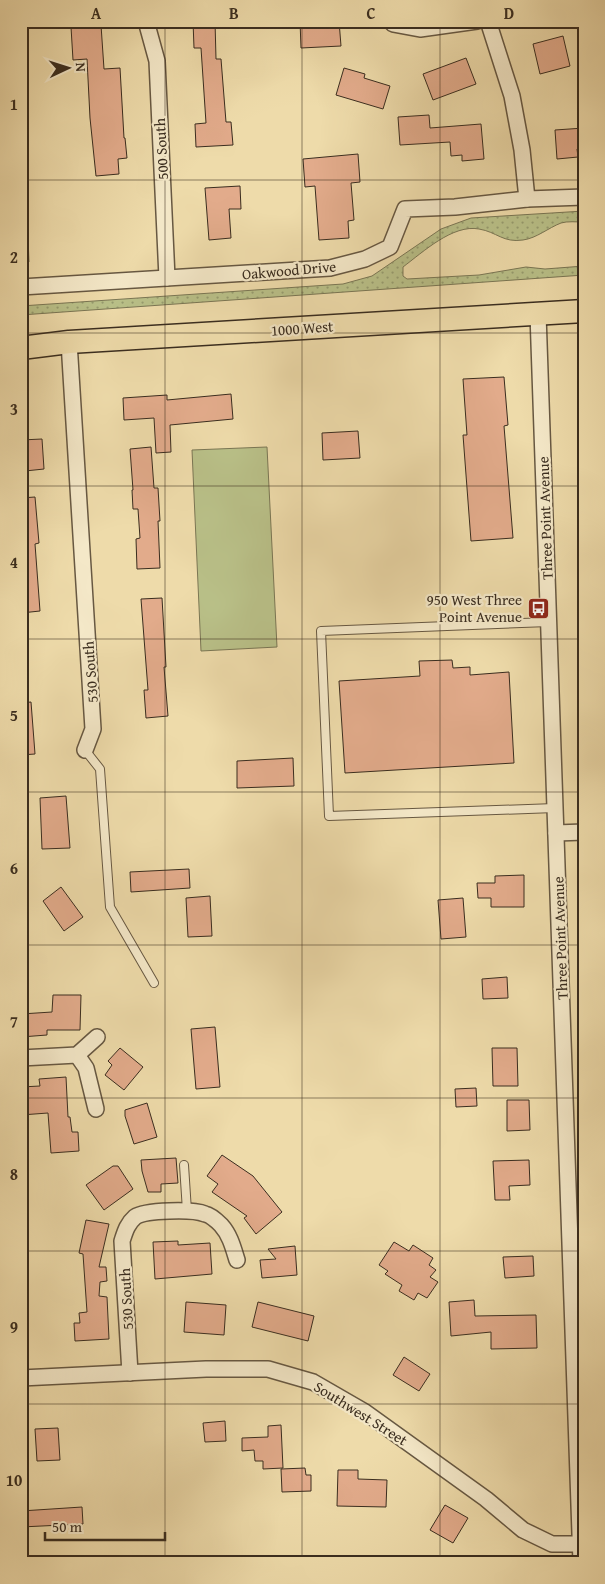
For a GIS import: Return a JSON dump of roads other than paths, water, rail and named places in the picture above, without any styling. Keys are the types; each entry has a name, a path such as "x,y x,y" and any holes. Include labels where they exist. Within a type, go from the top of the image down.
{"main road":[{"name":"1000 West","path":"21,348 69,342 584,310"}],"street":[{"name":"500 South","path":"146,21 157,61 167,278"},
{"path":"393,24 420,30 477,21"},
{"path":"488,21 512,96 522,150 527,198 584,197"},
{"name":"Oakwood Drive","path":"21,287 330,268 366,259 390,247 405,209 455,207 527,198"},
{"name":"Three Point Avenue","path":"538,314 581,1563"},
{"name":"530 South","path":"69,342 93,729 85,750"},
{"path":"556,833 584,832"},
{"path":"21,1058 77,1055 96,1037"},
{"path":"77,1055 86,1068 96,1109"},
{"path":"187,1211 206,1214 220,1224 231,1239 237,1260"},
{"name":"530 South","path":"130,1373 122,1241 127,1227 137,1216 149,1213 187,1211"},
{"name":"Southwest Street","path":"21,1378 206,1369 268,1369 313,1382 365,1412 486,1499 523,1530 552,1544 580,1544"}],"lane":[{"path":"549,622 321,631 328,816 555,808"},
{"name":"530 South","path":"85,750 100,768 110,908 154,983"},
{"path":"184,1165 187,1211"}],"place":[{"name":"950 West Three Point Avenue","path":"538,608"}]}
